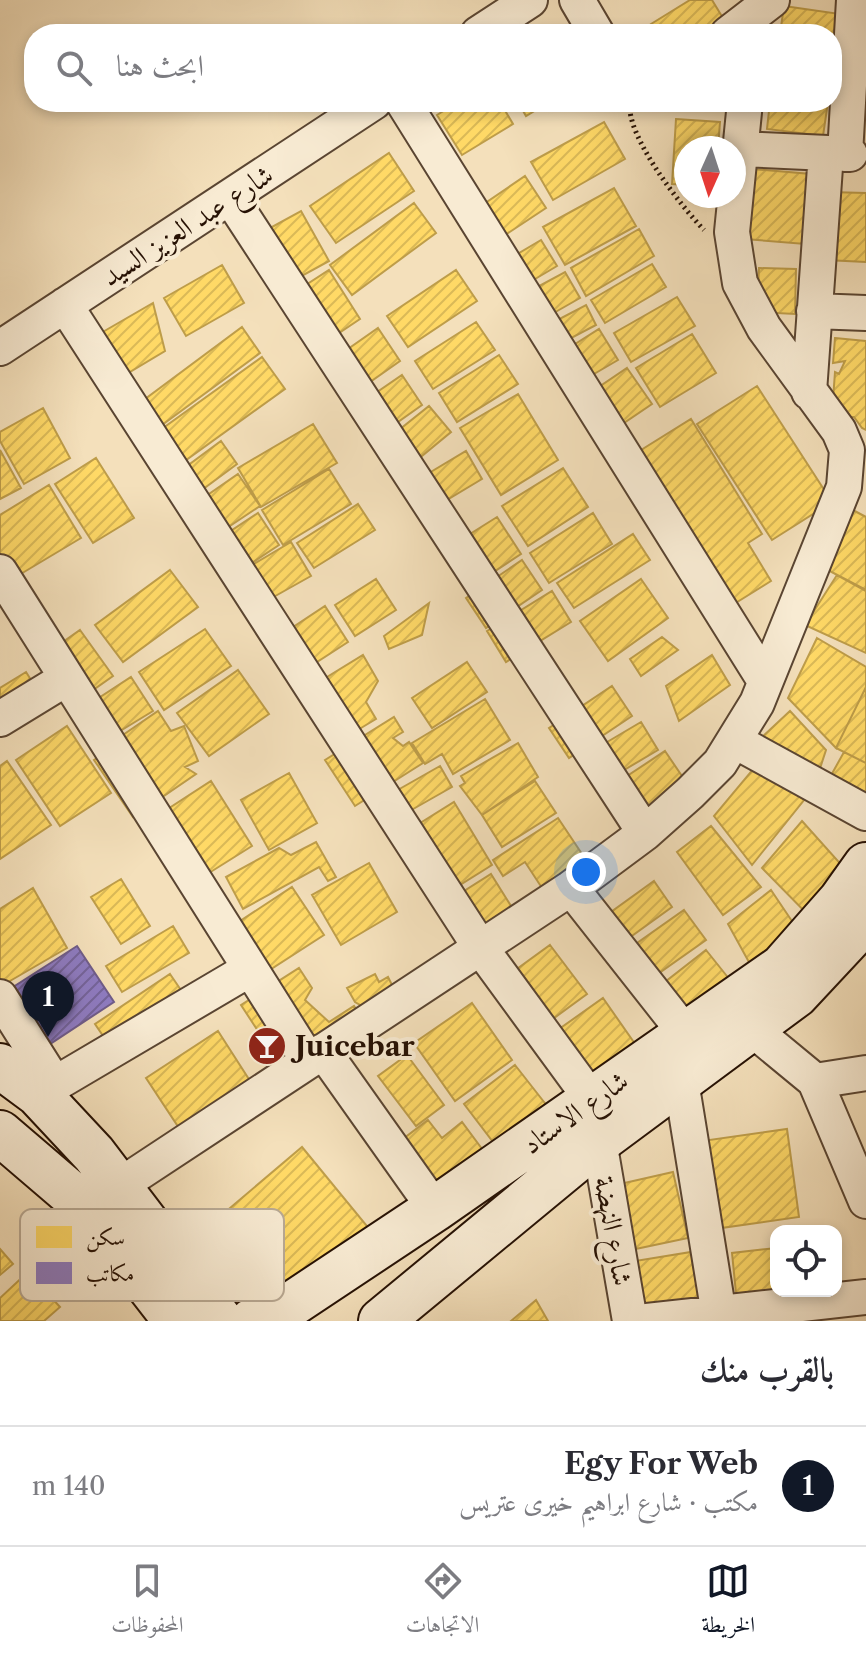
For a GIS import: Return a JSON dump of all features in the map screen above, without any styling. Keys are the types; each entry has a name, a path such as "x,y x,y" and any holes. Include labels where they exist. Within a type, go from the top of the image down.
{"main road":[{"name":"شارع الاستاد","path":"381,1321 421,1288 686,1034 782,967 841,900 866,865"},
{"name":"شارع الاستاد","path":"252,1321 289,1306 435,1209 595,1121 681,1081 796,995 866,920"},
{"path":"20,1078 73,1130 136,1209"},
{"path":"42,1168 64,1154 73,1130"},
{"path":"0,1133 89,1209"},
{"path":"389,1239 421,1288"},
{"path":"161,1301 176,1321"},
{"path":"206,1301 221,1321"}],"street":[{"path":"493,24 530,0"},
{"path":"577,0 591,24"},
{"path":"809,392 814,311 846,154 854,0"},
{"name":"شارع عبد العزيز السيد","path":"0,348 359,112"},
{"path":"409,112 765,681"},
{"path":"742,136 744,112"},
{"path":"746,149 846,154"},
{"path":"230,197 645,833"},
{"path":"119,1186 571,888 645,833 700,783 735,741 757,703 856,452 809,392 750,306 734,257 735,208"},
{"path":"65,305 595,1121"},
{"path":"814,311 866,313"},
{"path":"0,572 250,969 435,1209"},
{"path":"0,719 67,678"},
{"path":"735,741 866,813"},
{"path":"571,888 686,1034"},
{"path":"0,997 20,1078 250,969"},
{"path":"752,1029 841,1077 866,1201"},
{"path":"681,1081 720,1316"},
{"name":"شارع النهضة","path":"595,1121 630,1321"},
{"path":"647,1321 720,1316 866,1297"}],"path":[{"path":"631,112 633,130 675,197 699,225 734,257"}],"building: سكن":[{"path":"690,0 712,0 727,24 651,24"},
{"path":"784,6 840,14 839,24 781,24"},
{"path":"442,112 506,112 513,124 462,155 437,115"},
{"path":"769,112 827,112 823,136 767,129"},
{"path":"676,119 720,122 719,136 675,136"},
{"path":"604,122 625,159 553,200 531,162"},
{"path":"389,153 414,191 336,243 310,206"},
{"path":"752,169 811,174 805,244 745,239"},
{"path":"525,176 546,208 496,241 475,210"},
{"path":"614,188 636,226 565,265 543,227"},
{"path":"829,192 866,193 866,262 826,260"},
{"path":"414,203 436,233 352,295 330,265"},
{"path":"301,211 329,261 289,283 261,233"},
{"path":"639,229 654,256 586,296 571,268"},
{"path":"541,240 557,266 525,285 509,259"},
{"path":"652,264 666,287 605,323 591,300"},
{"path":"222,265 244,303 186,336 164,298"},
{"path":"759,268 796,269 795,314 757,312"},
{"path":"329,270 360,319 327,341 295,292"},
{"path":"456,270 477,301 408,347 387,316"},
{"path":"565,272 580,298 545,318 530,291"},
{"path":"677,297 695,326 631,362 614,333"},
{"path":"153,303 165,351 118,379 94,337"},
{"path":"586,305 596,325 558,345 548,325"},
{"path":"476,322 495,350 433,389 415,361"},
{"path":"242,327 260,353 151,433 133,408"},
{"path":"378,328 400,361 360,389 338,356"},
{"path":"599,329 618,360 582,381 564,351"},
{"path":"692,334 716,373 660,407 636,368"},
{"path":"835,338 866,341 866,430 854,417 845,417 833,400 835,372 839,374 845,361 833,363"},
{"path":"499,355 518,384 457,422 439,393"},
{"path":"262,357 285,389 175,468 152,436"},
{"path":"627,368 652,404 615,429 590,393"},
{"path":"402,375 422,405 388,429 367,399"},
{"path":"757,386 832,502 772,540 697,424"},
{"path":"518,394 558,460 501,495 460,428"},
{"path":"429,406 451,432 411,465 389,438"},
{"path":"43,408 70,458 24,484 0,441 0,432"},
{"path":"691,419 762,534 748,543 771,581 734,604 672,527 684,520 641,450"},
{"path":"313,424 337,463 261,507 238,468"},
{"path":"221,441 237,464 195,495 179,472"},
{"path":"0,450 21,488 0,499"},
{"path":"466,451 482,479 435,507 419,479"},
{"path":"96,458 134,518 93,543 55,484"},
{"path":"563,468 588,507 528,546 502,506"},
{"path":"329,469 351,504 283,545 262,510"},
{"path":"238,474 260,506 218,534 196,503"},
{"path":"49,485 81,538 14,578 0,555 0,515"},
{"path":"358,504 375,530 314,568 297,543"},
{"path":"851,509 866,517 866,590 822,567"},
{"path":"258,513 279,545 241,570 220,538"},
{"path":"593,513 612,544 549,583 530,553"},
{"path":"497,517 521,554 486,577 462,539"},
{"path":"633,534 650,560 574,608 557,583"},
{"path":"291,542 311,576 261,604 242,571"},
{"path":"522,560 542,590 486,628 466,598"},
{"path":"170,570 198,607 123,662 95,625"},
{"path":"837,575 866,591 866,653 805,625"},
{"path":"376,579 396,610 355,636 335,605"},
{"path":"641,579 668,618 608,661 580,621"},
{"path":"552,591 571,622 506,662 487,631"},
{"path":"429,603 422,635 389,649 384,636"},
{"path":"325,606 348,642 289,680 266,645"},
{"path":"205,629 231,666 164,710 139,672"},
{"path":"80,630 113,676 86,695 53,649"},
{"path":"662,637 678,650 641,676 630,659"},
{"path":"817,638 866,667 866,687 836,748 788,698"},
{"path":"363,655 378,681 366,702 376,719 346,737 314,685"},
{"path":"712,655 730,685 679,721 666,686"},
{"path":"467,662 487,692 432,728 412,698"},
{"path":"238,670 269,714 209,756 177,713"},
{"path":"26,672 38,691 0,714 0,688"},
{"path":"131,677 153,711 112,736 91,703"},
{"path":"612,686 632,716 569,758 549,728"},
{"path":"866,687 866,763 836,748"},
{"path":"485,699 510,740 453,774 442,754 425,764 412,743"},
{"path":"158,711 171,731 184,726 198,761 185,767 196,774 133,817 94,760 119,743 117,739"},
{"path":"790,711 826,750 812,793 760,739"},
{"path":"394,717 403,732 393,738 403,746 409,742 423,763 355,806 325,760"},
{"path":"641,722 658,750 614,776 597,748"},
{"path":"67,726 111,793 60,826 16,760"},
{"path":"518,743 538,777 482,815 460,786 465,783 461,776"},
{"path":"665,751 686,782 638,813 618,782"},
{"path":"844,752 866,763 866,809 824,788"},
{"path":"7,761 51,825 0,859 0,766"},
{"path":"760,761 804,800 752,865 714,816"},
{"path":"440,766 452,787 385,825 373,804"},
{"path":"289,773 317,823 269,850 241,800"},
{"path":"211,781 252,846 201,878 160,814"},
{"path":"535,781 556,813 502,847 482,815"},
{"path":"454,802 492,865 447,893 409,830"},
{"path":"558,818 588,863 544,891 525,862 503,876 493,860"},
{"path":"802,821 846,870 814,921 762,868"},
{"path":"711,826 761,887 723,915 677,852"},
{"path":"316,842 336,877 328,881 319,867 243,909 226,877 279,848 291,855"},
{"path":"369,863 397,912 341,945 312,895"},
{"path":"491,874 518,917 480,940 453,898"},
{"path":"121,879 150,926 121,944 91,897"},
{"path":"654,881 672,907 622,943 604,917"},
{"path":"292,887 324,935 268,971 237,923"},
{"path":"33,888 67,948 3,985 0,980 0,909"},
{"path":"771,890 800,933 756,975 728,924"},
{"path":"684,910 706,940 652,978 630,948"},
{"path":"173,926 189,953 122,992 106,966"},
{"path":"550,945 587,994 546,1024 510,974"},
{"path":"706,950 730,980 680,1019 656,989"},
{"path":"299,968 312,988 305,1000 329,1022 354,1006 365,1023 286,1074 241,1005"},
{"path":"170,974 187,999 112,1049 95,1024"},
{"path":"375,974 379,982 388,977 397,995 369,1010 355,1002 347,988"},
{"path":"603,998 640,1051 588,1087 552,1034"},
{"path":"472,1003 512,1060 455,1101 414,1043"},
{"path":"218,1031 252,1084 181,1131 146,1078"},
{"path":"407,1055 444,1105 416,1126 378,1076"},
{"path":"515,1065 555,1116 503,1155 464,1104"},
{"path":"428,1120 442,1138 462,1122 491,1161 443,1198 399,1142"},
{"path":"787,1129 799,1217 714,1229 702,1141"},
{"path":"302,1147 371,1231 284,1292 284,1209 229,1209"},
{"path":"673,1172 688,1238 626,1251 611,1186"},
{"path":"0,1249 13,1264 0,1275"},
{"path":"770,1249 770,1293 737,1303 732,1253"},
{"path":"691,1252 700,1306 637,1316 629,1262"},
{"path":"20,1279 20,1301 55,1301 60,1307 44,1321 0,1321 0,1298"},
{"path":"536,1300 548,1321 511,1321"},
{"path":"215,1301 271,1301 242,1321"}],"building: مكاتب":[{"path":"77,946 114,1002 47,1046 10,989"}],"place":[{"name":"Egy For Web","path":"48,1037"},
{"name":"Juicebar","path":"267,1046"}]}
